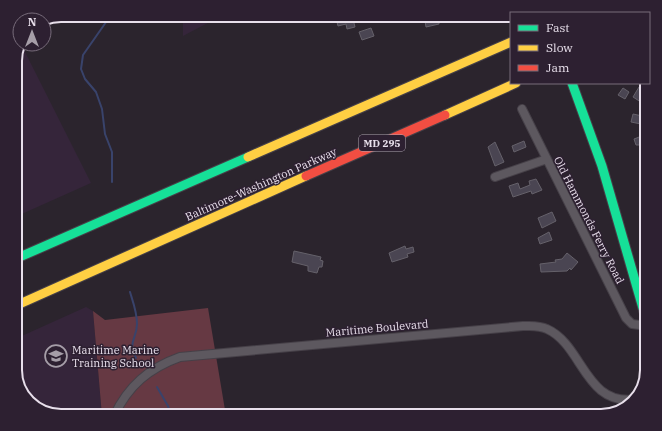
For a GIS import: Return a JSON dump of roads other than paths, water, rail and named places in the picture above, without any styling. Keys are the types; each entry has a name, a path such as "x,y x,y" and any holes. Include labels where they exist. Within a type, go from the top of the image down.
{"main road":[{"path":"22,256 510,42"},
{"name":"Baltimore-Washington Parkway","path":"22,303 514,84"},
{"path":"572,84 602,166 640,298"}],"street":[{"name":"Old Hammonds Ferry Road","path":"522,109 626,318 632,324 640,325"},
{"path":"495,177 546,159"},
{"name":"Maritime Boulevard","path":"118,409 125,395 135,383 153,369 180,357 523,326 547,328 556,334 600,391 619,400 626,400"}],"waterway":[{"path":"106,22 83,55 81,69 85,79 96,92 102,109 105,134 112,152 112,182"},
{"path":"130,292 135,307 137,320 137,329 132,344 133,353 136,358"},
{"path":"157,387 169,409"}],"place":[{"name":"Maritime Marine Training School","path":"56,356"}]}
